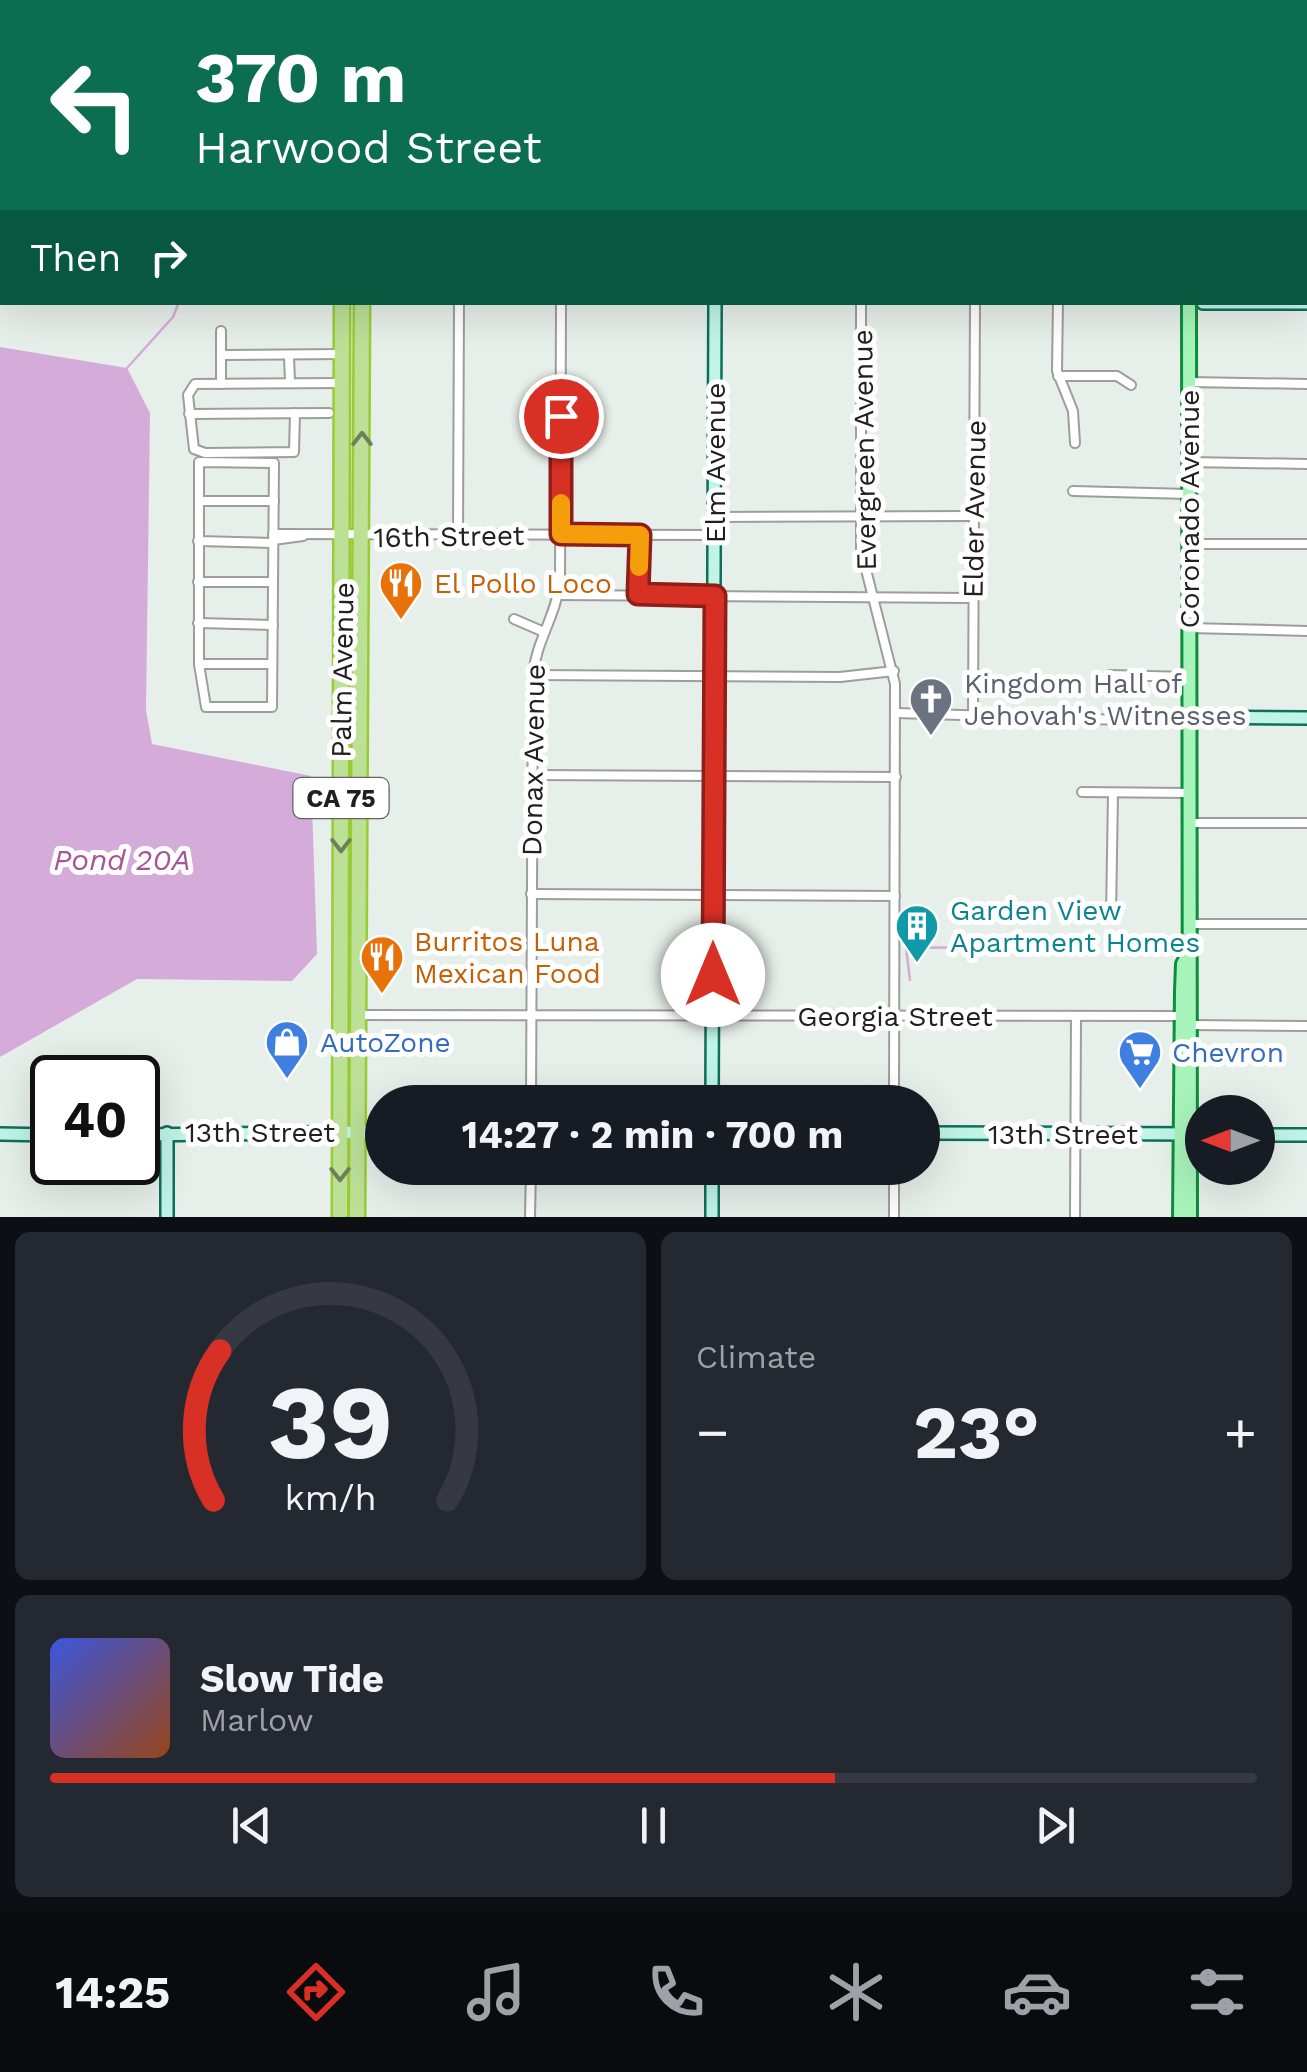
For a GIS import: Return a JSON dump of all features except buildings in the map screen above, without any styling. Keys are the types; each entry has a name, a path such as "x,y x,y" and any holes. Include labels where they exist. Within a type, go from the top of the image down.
{"highway":[{"name":"Palm Avenue","path":"340,1217 342,305"},
{"name":"Palm Avenue","path":"357,1217 362,305"}],"main road":[{"name":"Coronado Avenue","path":"1189,305 1188,956 1192,962 1186,1021 1189,1095"},
{"path":"1180,1217 1185,1179"},
{"path":"1190,1185 1190,1217"}],"street":[{"path":"458,536 459,305"},
{"name":"Donax Avenue","path":"531,1085 533,675 535,651 559,595 561,305"},
{"name":"Elm Avenue","path":"712,1085 715,305"},
{"name":"Evergreen Avenue","path":"861,305 862,561 894,671 896,713"},
{"name":"Elder Avenue","path":"973,716 975,305"},
{"path":"1058,305 1058,376 1073,412 1076,443"},
{"path":"220,332 221,384"},
{"path":"222,355 342,354"},
{"path":"289,356 290,382"},
{"path":"1058,376 1117,376 1131,385"},
{"path":"1189,382 1307,384"},
{"path":"294,412 294,452 205,453 194,449 189,414 192,386 343,383"},
{"path":"189,414 330,412"},
{"path":"200,462 274,463 274,501 272,707 206,706 199,664 200,462"},
{"path":"1189,462 1307,464"},
{"path":"1073,491 1189,494"},
{"path":"199,501 274,501"},
{"path":"715,517 973,516"},
{"path":"638,594 640,535"},
{"name":"16th Street","path":"198,541 303,536 715,535"},
{"path":"1190,544 1307,544"},
{"path":"198,582 273,582"},
{"path":"559,595 971,598"},
{"path":"514,619 544,632"},
{"path":"198,623 272,625"},
{"path":"1190,628 1307,632"},
{"path":"199,664 272,664"},
{"path":"533,675 840,677 894,671"},
{"path":"1110,675 1190,677"},
{"path":"894,1085 896,713 1189,720 1307,718"},
{"path":"531,776 896,777"},
{"path":"1082,792 1188,793"},
{"path":"1112,916 1113,792"},
{"path":"1188,822 1307,823"},
{"path":"531,894 895,896"},
{"path":"1188,924 1307,924"},
{"name":"Georgia Street","path":"359,1014 1076,1016 1307,1026"},
{"path":"1076,1016 1076,1217"},
{"name":"13th Street","path":"160,1133 365,1132"},
{"path":"167,1133 167,1217"},
{"name":"13th Street","path":"940,1133 1185,1134"},
{"path":"0,1134 30,1134"},
{"path":"1275,1135 1307,1136"},
{"path":"530,1185 530,1217"},
{"path":"712,1185 712,1217"},
{"path":"894,1185 894,1217"}],"water":[{"name":"Pond 20A","path":"0,347 127,368 150,413 146,710 152,744 311,776 317,954 292,981 137,979 0,1057"}],"waterway":[{"path":"127,368 173,317 178,305"},
{"path":"910,980 906,948 983,947"}],"slow traffic":[{"path":"561,503 561,534 640,535 639,567"}],"place":[{"name":"El Pollo Loco","path":"401,621"},
{"name":"Kingdom Hall of Jehovah's Witnesses","path":"931,737"},
{"name":"Garden View Apartment Homes","path":"917,964"},
{"name":"Burritos Luna Mexican Food","path":"382,995"},
{"name":"AutoZone","path":"287,1080"},
{"name":"Chevron","path":"1140,1090"}],"route":[{"path":"561,416 561,534 640,535 638,594 715,596 713,975"}]}
